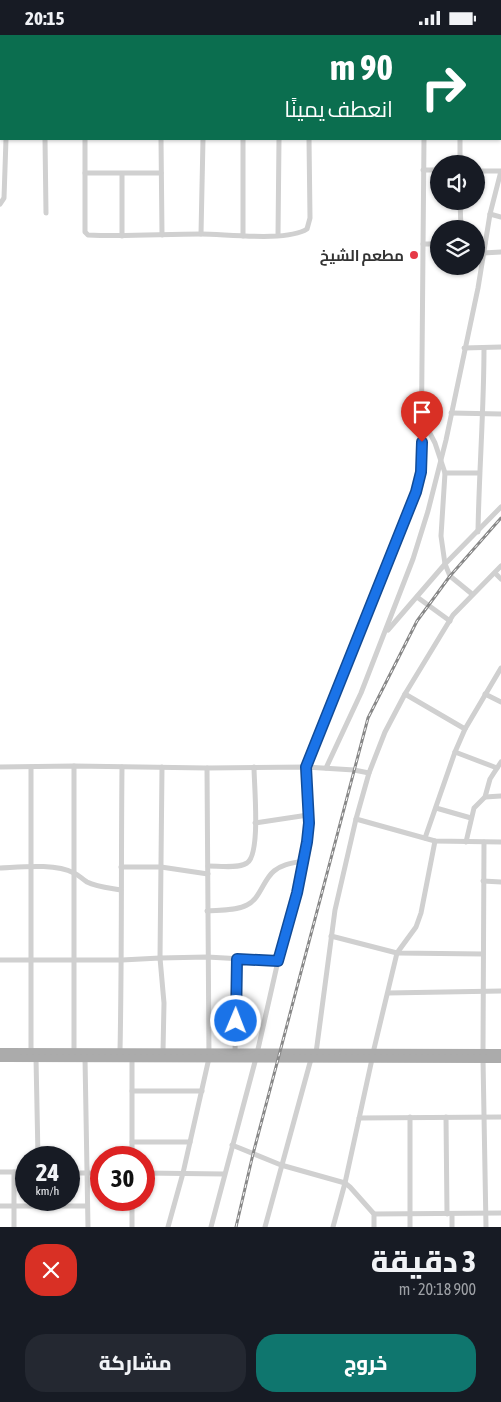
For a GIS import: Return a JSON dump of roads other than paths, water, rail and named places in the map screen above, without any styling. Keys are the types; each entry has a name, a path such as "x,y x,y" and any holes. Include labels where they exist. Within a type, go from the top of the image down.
{"main road":[{"path":"0,1058 74,1051 163,1052 210,1055 236,1052 257,1055"},
{"path":"0,1052 85,1058 210,1055 483,1056 501,1053"},
{"path":"483,1056 501,1059"}],"street":[{"path":"0,204 4,198 6,140"},
{"path":"44,140 46,213"},
{"path":"85,140 85,233 88,235 122,236 201,234 243,236 300,233 307,229 310,218 309,140"},
{"path":"161,140 162,235"},
{"path":"201,234 203,140"},
{"path":"243,140 243,236"},
{"path":"278,235 279,140"},
{"path":"211,1227 257,1055 278,961 297,893 307,842 306,767 416,492 421,472 424,140"},
{"path":"460,140 460,155"},
{"path":"423,171 430,171"},
{"path":"485,171 501,171 485,243"},
{"path":"85,173 161,173"},
{"path":"122,174 122,236"},
{"path":"490,214 501,217"},
{"path":"423,244 430,244"},
{"path":"485,253 501,252"},
{"path":"326,768 361,693 385,634 428,511 480,275"},
{"path":"464,348 501,347"},
{"path":"478,532 484,348"},
{"path":"451,413 501,414"},
{"path":"422,420 435,443 445,473 441,536 445,564 450,576 472,594"},
{"path":"445,473 479,473"},
{"path":"385,634 445,564 501,507"},
{"path":"265,1227 281,1165 314,1056 335,911 356,819 370,773 385,732 405,694 450,621 472,594 501,566"},
{"path":"495,573 501,579"},
{"path":"417,597 450,621"},
{"path":"425,838 465,729 501,668"},
{"path":"405,694 465,729"},
{"path":"485,694 501,702"},
{"path":"455,752 497,768"},
{"path":"485,797 490,779 501,762"},
{"path":"74,766 74,1051"},
{"path":"0,767 306,767 370,773"},
{"path":"31,767 30,961 37,1146"},
{"path":"120,1051 122,767"},
{"path":"162,767 160,958 164,1003 163,1052"},
{"path":"208,865 238,866 248,862 254,853 256,823 254,767"},
{"path":"168,1227 183,1173 210,1055 207,957 207,768"},
{"path":"466,842 476,804 485,797 501,796"},
{"path":"436,808 471,818"},
{"path":"256,823 308,815"},
{"path":"356,819 436,841 501,842"},
{"path":"333,1227 345,1183 398,953 416,927 421,913 436,841"},
{"path":"484,841 483,1056 486,1227"},
{"path":"207,911 234,909 248,905 273,872 282,866 303,861"},
{"path":"121,867 161,867 208,874"},
{"path":"0,868 52,868 74,873 86,881 121,891"},
{"path":"483,881 501,882"},
{"path":"331,936 398,953 483,954"},
{"path":"0,960 122,960 207,957 278,961"},
{"path":"236,1052 237,959"},
{"path":"388,993 501,991"},
{"path":"85,1058 88,1227"},
{"path":"132,1058 132,1146"},
{"path":"132,1091 202,1091"},
{"path":"410,1117 410,1227"},
{"path":"446,1117 452,1227"},
{"path":"359,1118 501,1117"},
{"path":"132,1142 190,1142"},
{"path":"232,1145 281,1165 345,1183 374,1215 374,1227"},
{"path":"0,1172 14,1172 14,1227"},
{"path":"80,1173 90,1173"},
{"path":"155,1173 224,1174"},
{"path":"0,1206 87,1206"},
{"path":"132,1211 132,1227"},
{"path":"374,1215 501,1213"}],"railway":[{"path":"236,1227 253,1154 368,718 417,621 450,576 501,518"}],"place":[{"name":"مطعم الشيخ","path":"414,255"}]}
